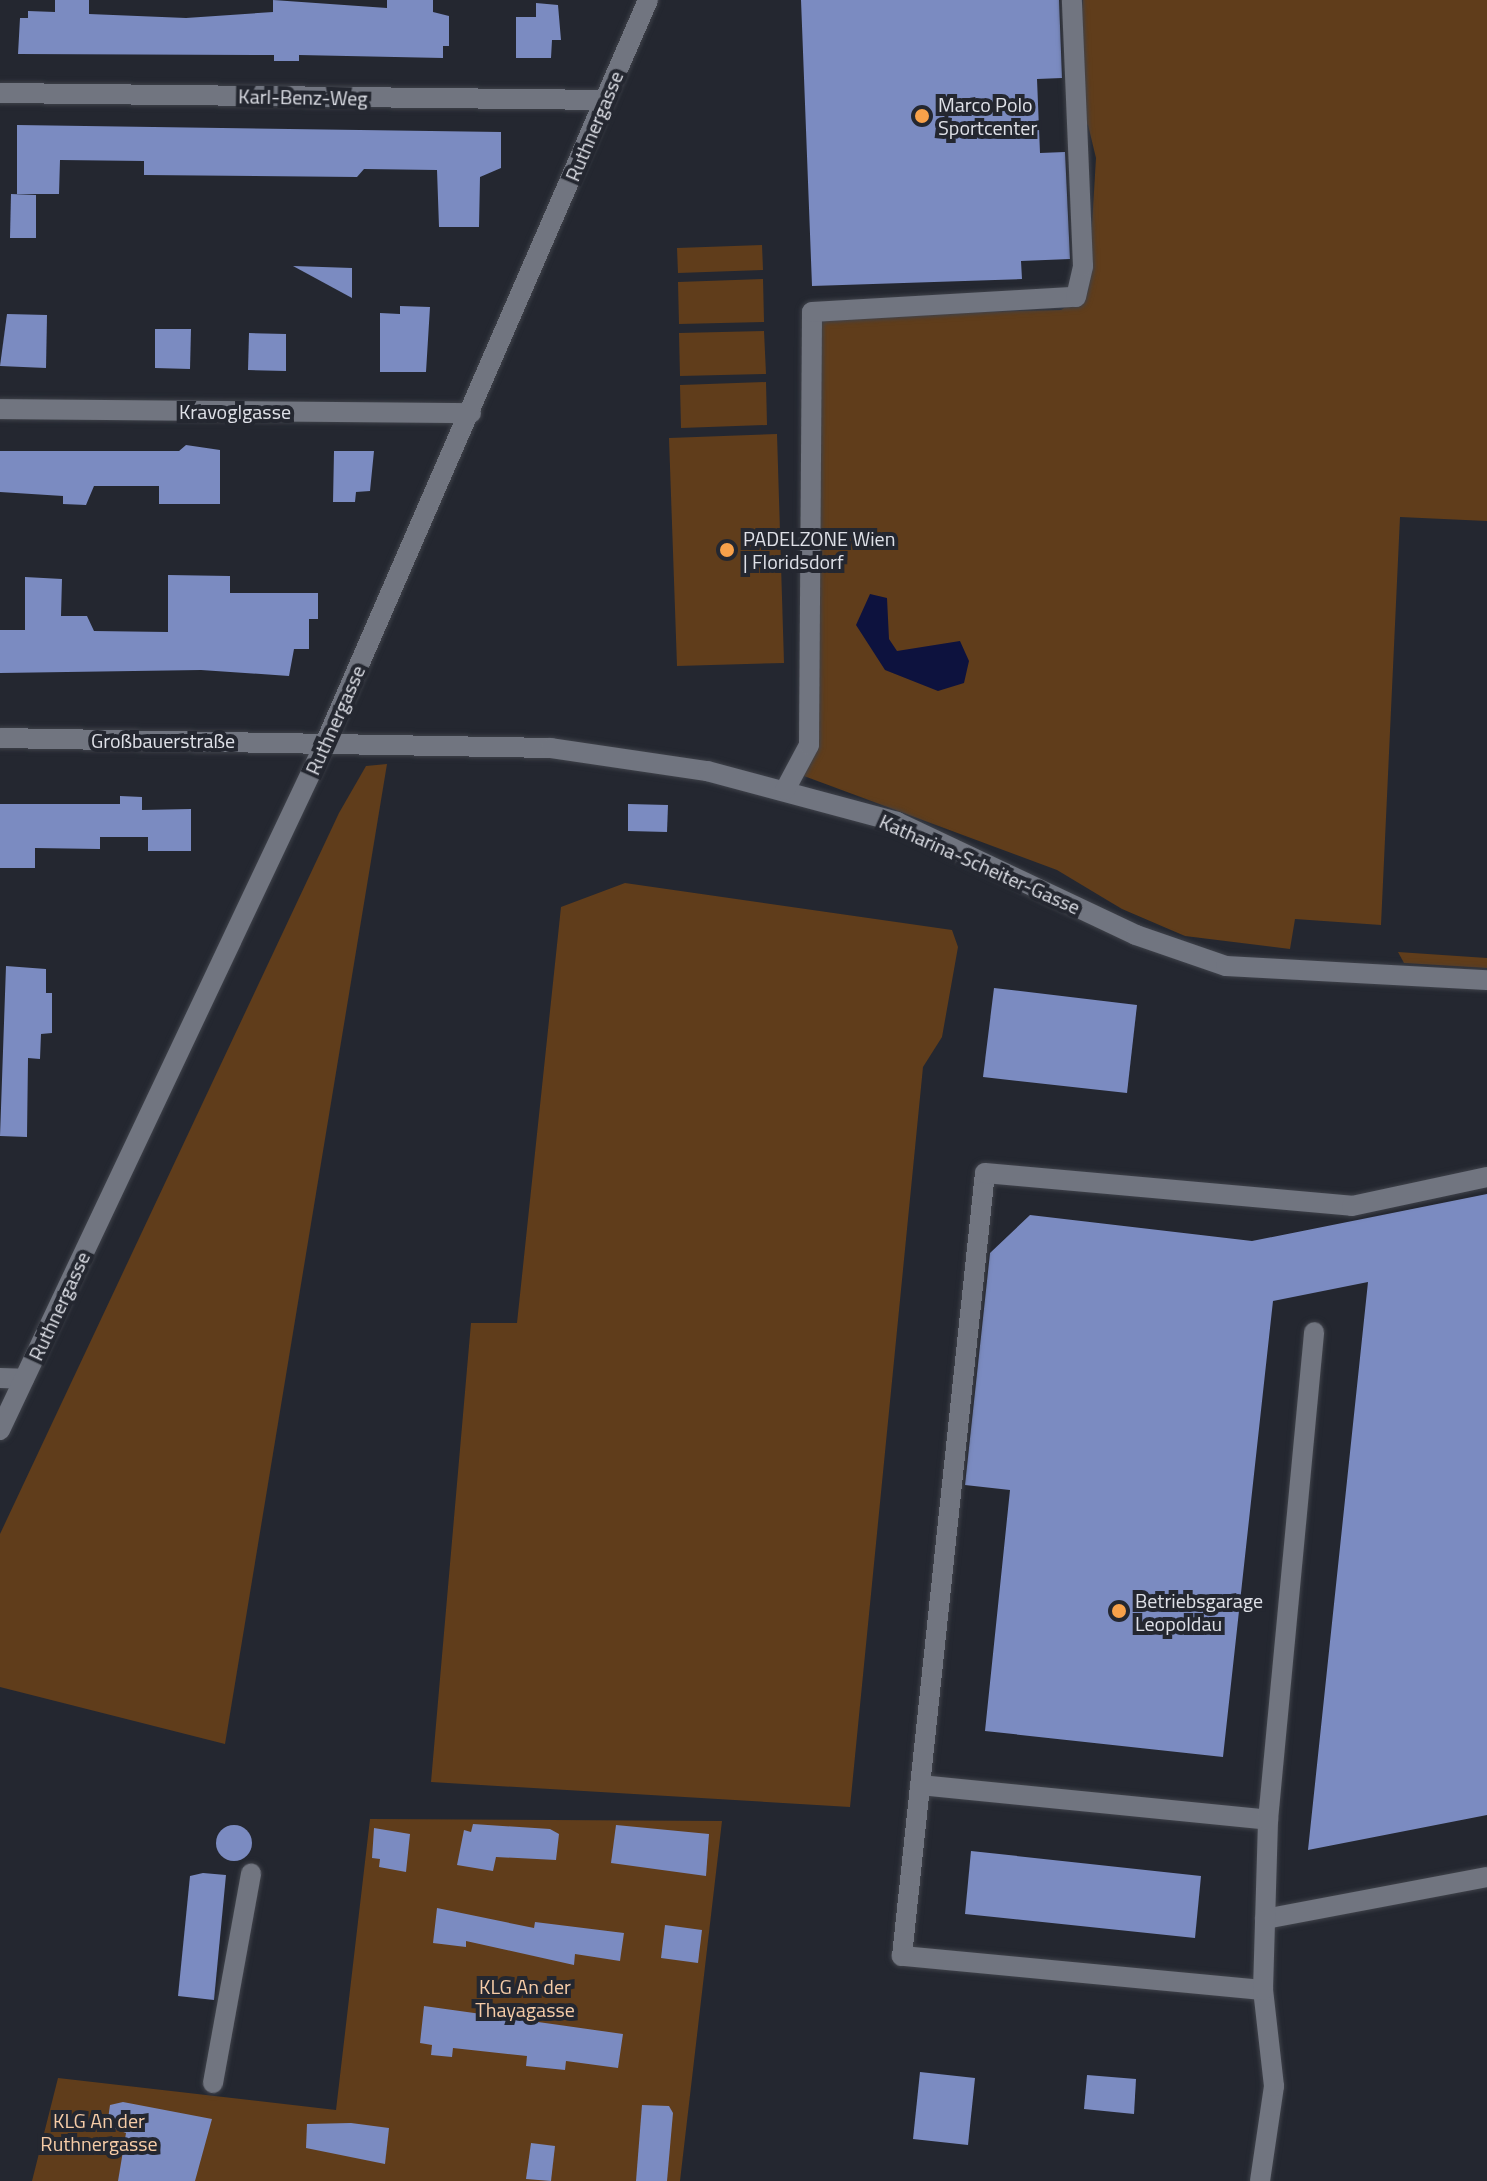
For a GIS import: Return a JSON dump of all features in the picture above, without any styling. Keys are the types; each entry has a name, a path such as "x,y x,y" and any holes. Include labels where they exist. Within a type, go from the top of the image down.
{"street":[{"name":"Ruthnergasse","path":"0,1430 326,741 648,0"},
{"path":"785,790 809,745 812,312 1076,297 1083,266 1072,0"},
{"name":"Karl-Benz-Weg","path":"0,93 605,100"},
{"name":"Kravoglgasse","path":"0,409 471,413"},
{"name":"Großbauerstraße","path":"0,738 326,741"},
{"name":"Katharina-Scheiter-Gasse","path":"326,741 551,748 707,771 897,822 1136,935 1226,966 1345,968 1487,980"},
{"path":"1263,1990 902,1956 985,1173 1352,1206 1487,1177"},
{"path":"1260,2181 1274,2086 1263,1990 1268,1820 1314,1332"},
{"path":"0,1378 24,1379"},
{"path":"920,1785 1268,1820"},
{"path":"213,2083 251,1873"},
{"path":"1265,1919 1487,1877"}],"green space":[{"path":"1083,0 1487,0 1487,521 1400,517 1381,925 1295,919 1290,949 1185,936 1122,909 1057,870 804,776 813,316 1061,310 1088,292 1096,158 1088,125 1071,107"},
{"path":"762,245 763,270 678,273 677,248"},
{"path":"763,279 764,322 679,324 678,282"},
{"path":"764,331 766,374 680,376 679,333"},
{"path":"766,382 767,425 681,428 680,385"},
{"name":"PADELZONE Wien | Floridsdorf","path":"777,434 784,663 677,666 669,438"},
{"path":"387,764 225,1744 0,1687 0,1534 339,813 366,766"},
{"path":"625,883 952,930 958,947 942,1037 923,1067 850,1807 431,1782 471,1323 517,1323 561,907"},
{"path":"1398,952 1487,958 1487,968 1404,963"},
{"name":"KLG An der Thayagasse","path":"370,1819 722,1821 680,2181 32,2181 58,2078 336,2110"}],"shaded area":[{"path":"870,594 887,598 889,639 897,651 960,641 969,661 964,683 938,691 885,670 856,625"}],"building":[{"path":"55,0 89,0 89,14 186,18 273,12 273,0 387,8 387,0 433,0 433,12 449,16 449,46 443,46 443,58 299,55 299,61 274,61 274,55 18,54 20,18 28,18 28,11 55,12"},
{"name":"Marco Polo Sportcenter","path":"801,0 1059,0 1062,78 1037,79 1040,153 1065,152 1070,259 1021,261 1022,279 812,286"},
{"path":"536,3 558,5 561,40 552,40 551,58 516,58 516,17 536,17"},
{"path":"17,125 501,132 501,168 480,177 479,227 439,227 437,170 364,169 357,177 144,175 144,161 60,160 59,194 17,194"},
{"path":"11,194 36,195 36,238 10,238"},
{"path":"293,266 352,268 352,298"},
{"path":"400,306 430,307 426,372 380,372 380,313 400,314"},
{"path":"7,314 47,315 46,368 0,366"},
{"path":"155,329 191,329 190,369 155,368"},
{"path":"249,333 286,334 286,371 248,370"},
{"path":"186,445 220,450 220,504 159,504 159,486 94,486 86,505 63,504 63,496 0,492 0,451 179,451"},
{"path":"334,451 374,451 370,491 356,492 355,502 333,502"},
{"path":"168,575 230,576 230,593 318,593 318,619 309,619 309,649 294,649 289,676 201,670 0,673 0,630 25,630 25,577 62,579 61,616 87,616 94,631 168,632"},
{"path":"120,796 142,797 142,810 191,809 191,851 148,851 148,837 100,837 100,849 35,848 35,868 0,868 0,804 120,804"},
{"path":"628,804 668,805 667,832 628,831"},
{"path":"6,966 46,969 46,993 52,993 52,1033 41,1034 40,1059 28,1058 27,1137 0,1136"},
{"path":"994,988 1137,1005 1127,1093 983,1077"},
{"name":"Betriebsgarage Leopoldau","path":"1487,1194 1487,1815 1308,1850 1368,1282 1273,1301 1223,1757 985,1731 1010,1490 965,1485 990,1253 1030,1215 1252,1241"},
{"path":"473,1824 550,1829 559,1834 556,1860 496,1857 493,1871 457,1865 464,1830 471,1832"},
{"path":"234,1825 247,1830 252,1843 247,1856 234,1861 221,1856 216,1843 221,1830"},
{"path":"616,1825 709,1834 706,1876 611,1863"},
{"path":"374,1828 410,1834 406,1872 379,1867 380,1859 372,1858"},
{"path":"971,1851 1201,1876 1195,1938 965,1914"},
{"path":"203,1873 226,1875 214,2000 178,1996 190,1876"},
{"path":"437,1908 534,1928 535,1922 624,1933 620,1961 575,1954 574,1965 466,1941 466,1947 433,1943"},
{"path":"665,1925 702,1930 698,1963 661,1958"},
{"path":"424,2006 623,2034 618,2068 566,2061 565,2070 526,2066 527,2056 453,2048 452,2057 431,2055 432,2045 420,2043"},
{"path":"920,2072 975,2078 968,2145 913,2139"},
{"path":"1087,2075 1136,2079 1134,2114 1084,2109"},
{"path":"123,2102 212,2119 195,2181 118,2181 126,2133 107,2126 110,2105"},
{"path":"642,2105 669,2106 673,2113 667,2181 636,2181"},
{"path":"351,2123 389,2128 385,2164 306,2148 307,2124"},
{"path":"531,2143 555,2146 551,2181 526,2179"}],"place":[{"name":"Marco Polo Sportcenter","path":"922,116"},
{"name":"PADELZONE Wien | Floridsdorf","path":"727,550"},
{"name":"Betriebsgarage Leopoldau","path":"1119,1611"}],"park label":[{"name":"KLG An der Ruthnergasse","path":"99,2132"}]}
